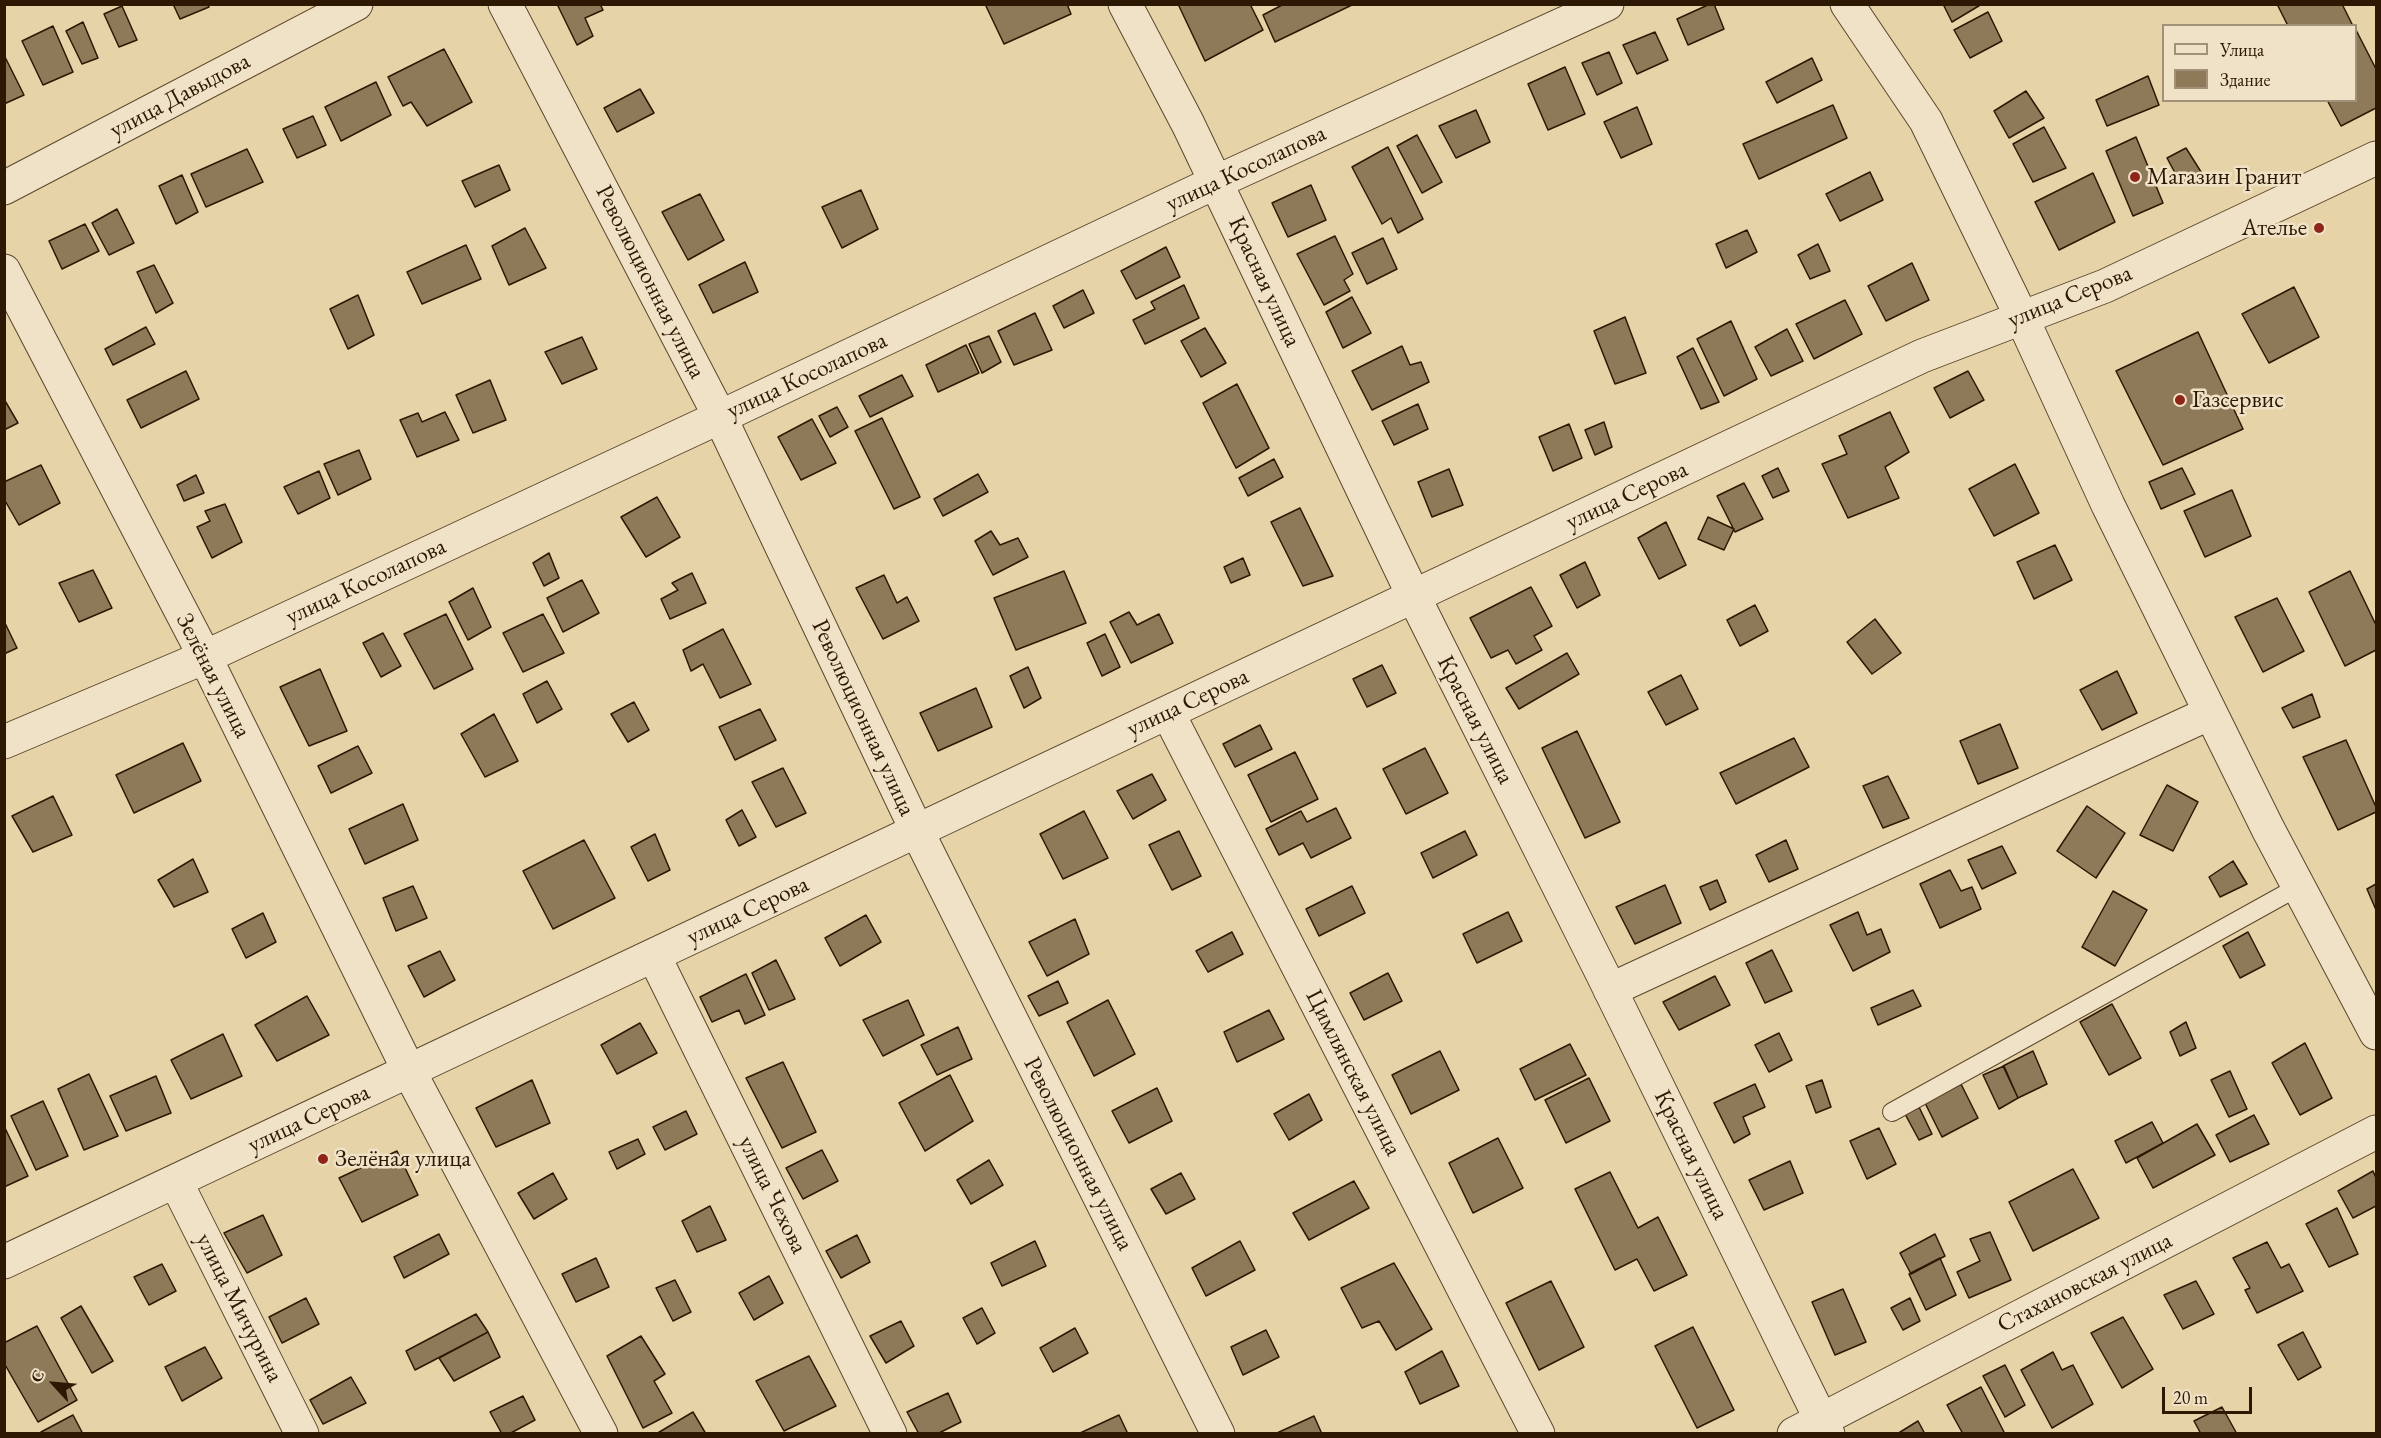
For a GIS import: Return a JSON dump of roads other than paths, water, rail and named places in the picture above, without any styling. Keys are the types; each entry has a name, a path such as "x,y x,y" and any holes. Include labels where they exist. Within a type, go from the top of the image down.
{"street":[{"name":"улица Давыдова","path":"4,188 356,4"},
{"name":"Революционная улица","path":"505,4 720,417 917,831 1218,1434"},
{"name":"Красная улица","path":"1125,4 1216,182 1413,597 1610,990 1814,1429"},
{"name":"улица Косолапова","path":"4,742 205,657 1216,182 1607,4"},
{"path":"1847,4 1926,121 2022,318 2108,506 2298,887 2376,1033"},
{"name":"улица Серова","path":"4,1262 1922,356 2105,286 2376,158"},
{"name":"Зелёная улица","path":"4,272 205,657 409,1071 601,1434"},
{"path":"1610,990 2210,712"},
{"name":"Цимлянская улица","path":"1168,713 1538,1434"},
{"name":"улица Чехова","path":"654,956 890,1434"},
{"name":"Стахановская улица","path":"1814,1429 2376,1131"},
{"name":"улица Мичурина","path":"176,1182 302,1434"}],"lane":[{"path":"1892,1112 2298,887"}],"place":[{"name":"Магазин Гранит","path":"2135,177"},
{"name":"Ателье","path":"2319,228"},
{"name":"Газсервис","path":"2180,400"},
{"name":"Зелёная улица","path":"323,1159"}]}
